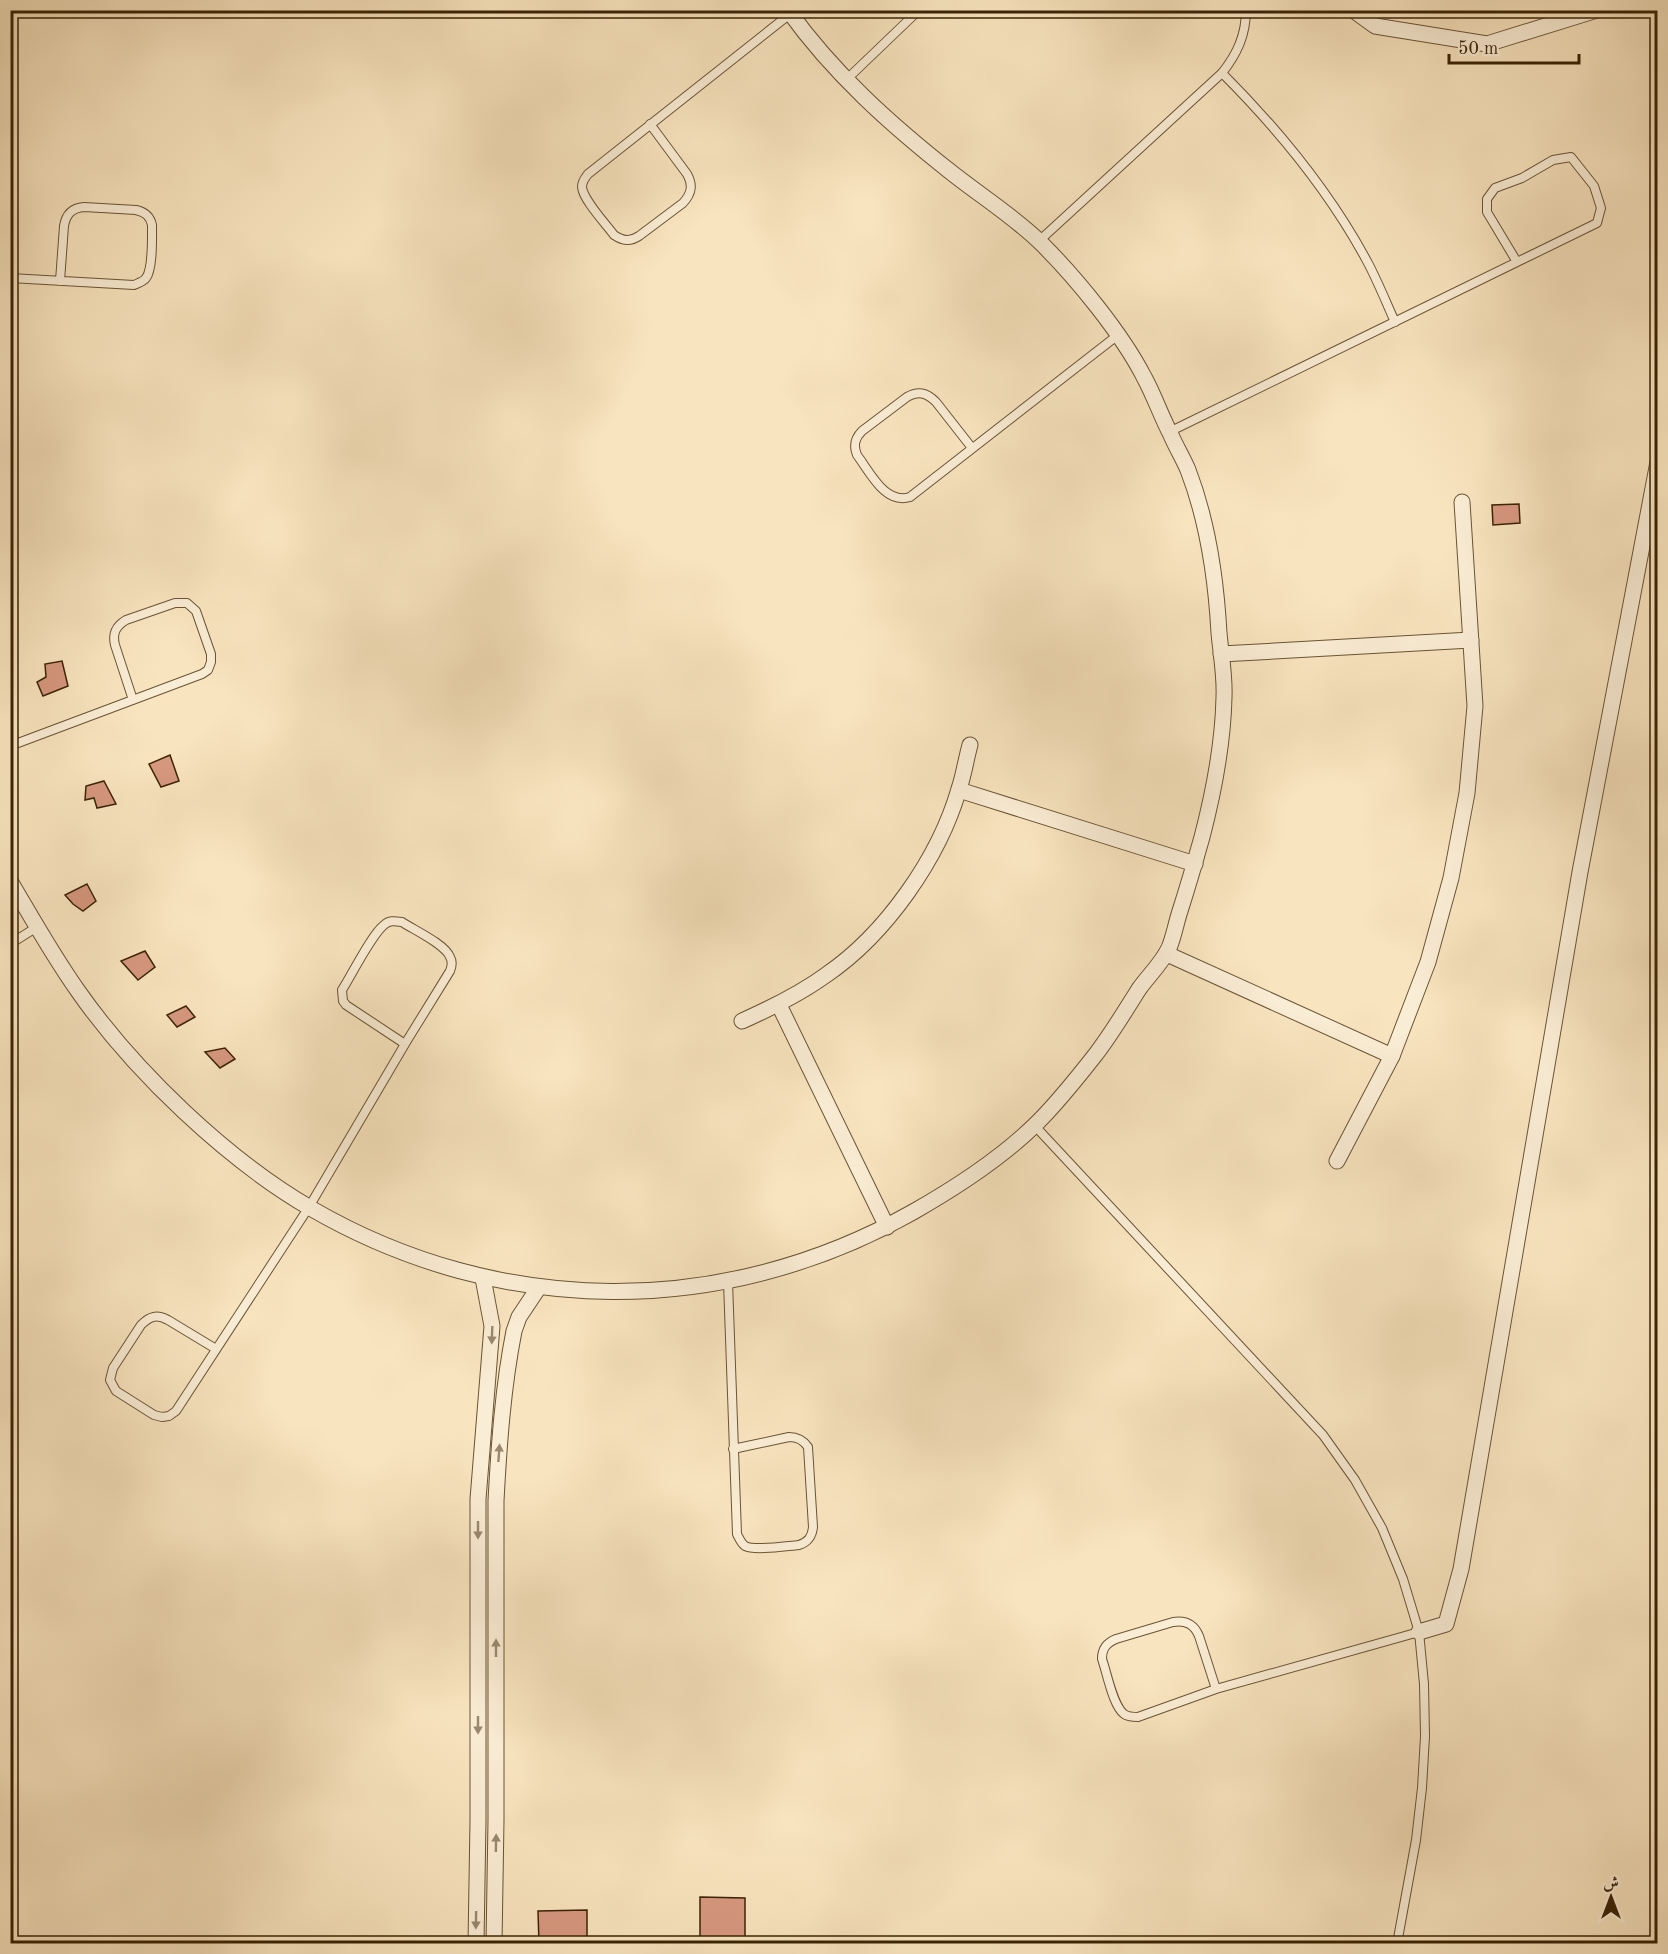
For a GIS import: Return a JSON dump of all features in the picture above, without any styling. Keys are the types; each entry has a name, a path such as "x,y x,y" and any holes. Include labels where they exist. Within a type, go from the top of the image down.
{"street":[{"path":"1353,10 1375,26 1486,44 1597,10"},
{"path":"10,881 79,993 129,1054 184,1111 243,1162 309,1207 364,1236 423,1259 483,1278 539,1287 586,1291 633,1291 728,1282 782,1268 836,1250 887,1227 940,1197 1035,1126 1110,1036 1141,986 1167,954 1195,864 1210,808 1220,751 1225,693 1216,578 1204,522 1187,468 1143,374 1118,335 1082,288 1039,241 896,127 846,80 789,12"},
{"path":"1419,1632 1446,1624 1461,1569 1580,872 1658,462"},
{"path":"1337,1161 1392,1056 1428,962 1451,878 1467,793 1474,717 1462,502"},
{"path":"1221,654 1471,640"},
{"path":"742,1021 779,1005 828,975 871,937 908,893 938,843 959,790 970,745"},
{"path":"959,790 1195,864"},
{"path":"1167,954 1392,1056"},
{"path":"779,1005 887,1227"},
{"path":"476,1944 478,1499 492,1326 483,1278"},
{"path":"494,1944 496,1501 501,1424 514,1331 519,1317 539,1287"},
{"path":"488,1384 506,1386"}],"lane":[{"path":"846,80 919,10"},
{"path":"1039,241 1222,73 1235,56 1243,37 1246,10"},
{"path":"650,124 687,174 692,189 689,197 683,203 633,240 626,241 614,236 585,197 582,189 583,180 588,174 650,124 789,12"},
{"path":"1222,73 1282,136 1317,182 1369,264 1395,322"},
{"path":"1169,432 1597,223 1600,208 1594,186 1571,157 1553,160 1522,178 1495,188 1486,199 1486,212 1516,262"},
{"path":"10,278 60,281 134,285 147,277 150,270 151,219 147,214 135,210 84,207 70,212 64,226 60,281"},
{"path":"972,448 930,396 914,393 857,435 854,448 886,493 893,498 910,497 1118,335"},
{"path":"10,746 133,700 202,674 208,669 211,654 196,611 187,603 175,603 126,620 115,630 113,638 133,700"},
{"path":"216,1349 161,1316 153,1316 141,1325 113,1368 110,1380 116,1391 154,1415 170,1416 176,1411 309,1207 450,971 452,963 450,955 444,948 402,922 396,921 389,922 379,930 342,990 342,996 346,1005 405,1044"},
{"path":"10,945 37,927"},
{"path":"1035,1126 1323,1435 1355,1480 1382,1528 1403,1579 1419,1632 1424,1684 1425,1726 1422,1788 1416,1840 1397,1944"},
{"path":"728,1282 733,1449 737,1534 740,1541 753,1548 805,1543 813,1527 808,1447 796,1437 789,1437 733,1449"},
{"path":"1216,1689 1199,1636 1196,1629 1189,1623 1173,1622 1116,1639 1105,1647 1102,1653 1117,1705 1122,1713 1129,1717 1138,1717 1216,1689 1419,1632"}],"building":[{"path":"1519,504 1520,523 1493,525 1492,505"},
{"path":"62,661 68,686 43,696 37,682 46,677 45,664"},
{"path":"170,755 179,781 161,787 149,764"},
{"path":"104,781 116,804 97,808 94,798 85,800 86,786"},
{"path":"87,884 96,901 83,911 65,895"},
{"path":"145,951 155,967 138,980 121,961"},
{"path":"186,1006 195,1017 177,1027 167,1015"},
{"path":"225,1048 235,1059 220,1068 205,1052"},
{"path":"700,1897 745,1898 745,1937 700,1937"},
{"path":"587,1910 587,1944 539,1944 538,1911"}]}
